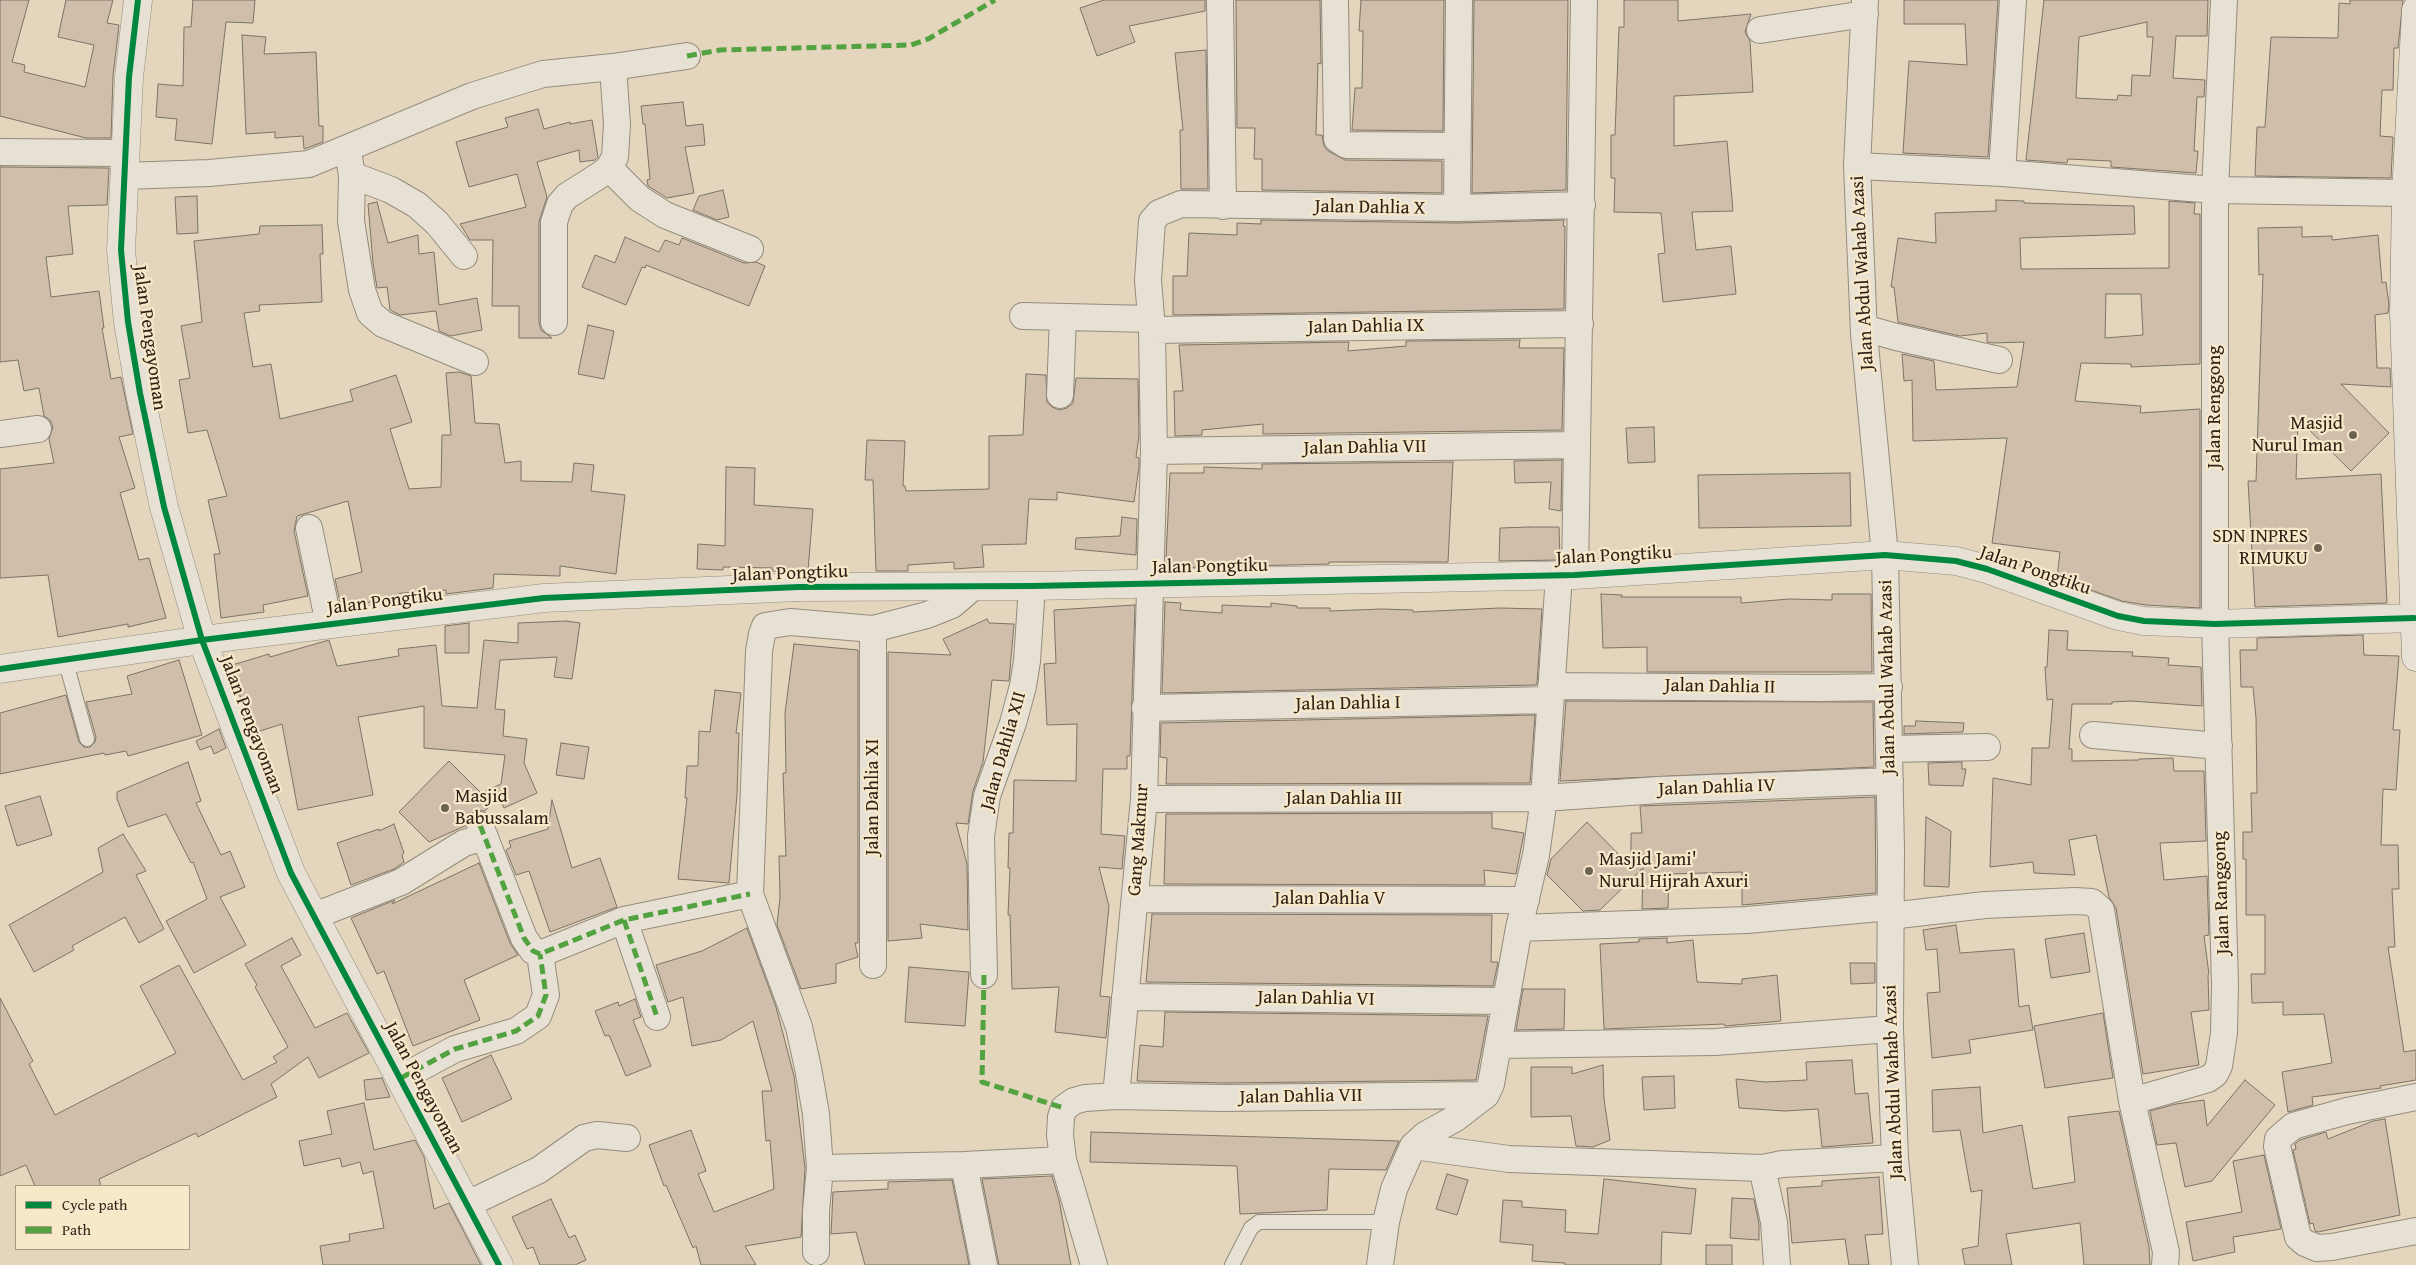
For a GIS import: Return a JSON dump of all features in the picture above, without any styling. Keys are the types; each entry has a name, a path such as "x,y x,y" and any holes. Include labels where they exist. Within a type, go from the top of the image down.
{"street":[{"name":"Jalan Pengayoman","path":"138,0 129,78 121,250 128,322 140,393 164,507 202,640 291,873 499,1265"},
{"path":"1220,0 1223,206"},
{"path":"1334,0 1337,139 1346,145 1457,146"},
{"path":"1457,208 1459,0"},
{"path":"1380,1265 1386,1222 1394,1189 1413,1146 1425,1134 1456,1118 1486,1095 1491,1084 1518,928 1536,855 1544,798 1550,693 1567,575 1576,445 1580,324 1584,0"},
{"path":"2002,173 2013,0"},
{"name":"Jalan Renggong","path":"2215,624 2215,190 2224,0"},
{"path":"1760,30 1865,7"},
{"name":"Jalan Abdul Wahab Azasi","path":"1865,7 1857,166 1864,328 1885,554 1890,781 1890,1028 1895,1158 1905,1265"},
{"path":"2416,10 2406,193 2404,313 2416,657"},
{"path":"0,152 209,173 308,164 472,96 542,74 613,67 687,56"},
{"path":"554,322 554,222 567,196 609,168 615,157 617,124 613,67"},
{"path":"346,148 352,175 351,221 362,290 370,312 383,324 475,362"},
{"path":"1857,166 2002,173 2215,190 2406,193"},
{"path":"609,168 640,199 666,215 750,250"},
{"path":"352,175 391,190 417,204 438,223 464,256"},
{"name":"Jalan Dahlia X","path":"1159,213 1181,204 1457,208 1582,205"},
{"name":"Gang Makmur","path":"1116,1096 1144,799 1145,708 1154,451 1152,324 1148,280 1152,221 1159,213"},
{"name":"Jalan Dahlia IX","path":"1023,316 1152,324 1580,324"},
{"path":"1060,395 1063,317"},
{"path":"1864,328 1923,344 1999,360"},
{"path":"0,434 38,429"},
{"name":"Jalan Dahlia VII","path":"1154,451 1576,445"},
{"path":"309,528 329,624"},
{"name":"Jalan Pongtiku","path":"0,669 202,640 544,598 799,587 973,587 1567,575 1885,554 1956,561 1987,569 2118,616 2135,619 2215,624 2414,618"},
{"name":"Jalan Dahlia XII","path":"984,976 981,836 987,796 1013,723 1023,686 1027,661 1032,586"},
{"path":"816,1252 816,1211 820,1168 816,1114 800,1027 750,894 759,652 766,626 790,622 873,629 927,615 952,605 973,587"},
{"name":"Jalan Ranggong","path":"2132,1101 2208,1079 2215,1074 2219,1066 2224,1032 2225,985 2215,624"},
{"name":"Jalan Dahlia XI","path":"873,629 873,965"},
{"name":"Jalan Dahlia II","path":"1550,693 1889,687"},
{"name":"Jalan Dahlia I","path":"1145,708 1550,693"},
{"path":"2093,735 2218,746"},
{"path":"1889,748 1987,747"},
{"name":"Jalan Dahlia IV","path":"1544,798 1659,790 1890,781"},
{"name":"Jalan Dahlia III","path":"1144,799 1544,798"},
{"path":"314,916 401,882 482,831 524,938 533,951 540,954 624,920 750,894"},
{"name":"Jalan Dahlia V","path":"1135,899 1526,900"},
{"path":"1518,928 1747,920 1985,905 2074,901 2092,902 2101,910 2132,1101 2166,1252 2165,1265"},
{"path":"624,920 657,1017"},
{"path":"401,1078 455,1049 516,1031 538,1016 546,995 540,954"},
{"name":"Jalan Dahlia VI","path":"1125,997 1506,1001"},
{"path":"1499,1045 1715,1042 1890,1028"},
{"name":"Jalan Dahlia VII","path":"1063,1160 1060,1135 1061,1117 1064,1108 1074,1101 1085,1098 1116,1096 1224,1098 1486,1095"},
{"path":"2416,1097 2346,1111 2293,1126 2278,1139 2277,1146 2298,1237 2305,1243 2317,1248 2332,1247 2416,1231"},
{"path":"468,1204 539,1170 584,1138 597,1135 627,1138"},
{"path":"1413,1146 1509,1159 1762,1168 1782,1164 1895,1158"},
{"path":"820,1168 964,1165 1063,1160 1094,1265"},
{"path":"964,1165 984,1265"},
{"path":"1762,1168 1774,1222 1777,1265"}],"lane":[{"path":"65,659 87,739"},
{"path":"1232,1265 1251,1228 1259,1222 1386,1222"}],"building":[{"path":"0,0 29,0 12,62 25,65 24,72 85,87 94,45 58,37 66,0 113,0 107,23 119,25 113,76 111,138 86,138 0,116"},
{"path":"193,0 255,0 253,23 226,22 212,144 175,140 177,119 156,117 158,84 183,86 184,27 191,27"},
{"path":"1104,0 1205,0 1205,11 1129,26 1135,42 1097,56 1080,8"},
{"path":"1236,0 1320,0 1321,64 1318,63 1316,135 1322,135 1324,146 1328,151 1345,160 1442,161 1442,193 1262,190 1262,159 1254,159 1255,128 1237,128"},
{"path":"1361,0 1444,0 1443,131 1352,130 1355,88 1362,88 1363,31 1359,31"},
{"path":"1474,0 1568,0 1566,190 1472,193"},
{"path":"1624,0 1678,0 1678,21 1751,14 1745,32 1750,41 1753,92 1674,96 1674,146 1727,141 1733,211 1692,212 1696,250 1731,246 1736,294 1663,302 1658,254 1665,253 1661,213 1614,212 1615,178 1611,178 1611,135 1615,135 1619,27 1624,27"},
{"path":"1904,0 1998,0 1988,157 1903,153 1909,61 1967,65 1965,24 1904,24"},
{"path":"2044,0 2208,0 2207,36 2176,36 2173,78 2205,80 2204,97 2197,97 2194,151 2198,151 2196,173 2111,167 2111,161 2068,159 2067,163 2026,160","holes":["2147,22 2147,37 2153,37 2150,76 2132,75 2131,96 2118,95 2117,100 2076,98 2079,37"]},
{"path":"2350,0 2403,0 2398,48 2394,48 2393,90 2382,90 2380,136 2393,137 2391,178 2255,176 2257,127 2265,127 2271,37 2338,38 2339,3 2350,4"},
{"path":"242,35 266,37 264,54 316,52 319,126 323,126 323,142 304,149 303,136 275,138 275,132 246,134"},
{"path":"1206,50 1208,189 1181,189 1180,130 1183,130 1175,53"},
{"path":"683,102 686,126 703,124 705,145 685,147 694,193 667,198 648,186 647,180 650,179 645,124 643,124 641,106"},
{"path":"538,109 544,129 570,122 570,124 592,120 598,157 595,160 580,162 579,150 537,162 547,197 539,222 539,322 541,330 552,338 519,338 519,306 492,306 493,240 470,240 460,224 526,207 517,174 469,187 456,142 508,127 505,118"},
{"path":"0,167 109,168 107,205 68,206 73,254 46,257 51,297 99,291 104,328 102,328 111,379 121,377 133,434 119,437 135,488 120,493 139,560 149,558 166,618 128,627 128,624 58,637 48,575 0,578 0,469 54,463 49,439 53,427 50,420 44,416 39,388 24,391 18,360 0,362"},
{"path":"723,190 729,217 717,220 693,210 699,196"},
{"path":"197,196 198,233 177,234 175,197"},
{"path":"1996,200 2024,201 2024,203 2134,206 2135,234 2020,238 2021,269 2169,268 2169,201 2195,203 2194,214 2200,214 2200,364 2131,367 2131,364 2081,363 2075,401 2141,406 2140,413 2200,409 2200,608 2146,605 2122,601 2057,578 2060,552 1992,543 2007,438 1913,441 1912,380 1904,381 1902,354 1934,361 1936,390 2017,387 2024,342 1993,343 1987,342 1987,333 1960,336 1898,322 1894,287 1891,287 1898,238 1936,243 1935,213 1996,211","holes":["2106,294 2141,294 2143,335 2105,338"]},
{"path":"377,202 388,243 418,235 419,254 434,252 439,305 477,298 482,330 451,336 439,331 436,311 400,315 390,310 387,287 377,288 373,263 368,204"},
{"path":"1261,220 1457,223 1564,220 1564,309 1173,315 1173,276 1187,276 1189,233 1237,235 1237,223 1261,224"},
{"path":"322,225 323,254 320,254 322,302 259,305 260,311 244,313 253,367 271,364 280,419 353,401 350,390 396,375 412,422 390,429 409,489 441,487 442,435 451,435 446,373 459,372 471,376 475,423 499,424 505,463 521,461 521,481 572,482 574,463 594,465 591,491 625,495 616,574 560,566 560,576 494,574 493,588 446,594 446,590 402,593 360,605 341,607 335,579 362,572 348,501 297,516 294,531 308,596 263,605 264,612 221,618 214,554 220,554 208,500 227,496 207,430 188,433 179,380 190,378 181,326 202,322 194,241 259,234 260,226"},
{"path":"2302,227 2302,237 2332,236 2332,240 2378,235 2382,283 2386,282 2389,305 2388,313 2375,315 2377,368 2390,368 2391,387 2341,384 2389,433 2351,471 2298,419 2296,479 2381,474 2387,603 2255,607 2248,481 2256,481 2263,274 2259,275 2258,228"},
{"path":"625,237 659,252 665,240 679,245 682,238 744,263 756,262 765,266 749,306 646,265 645,268 642,267 626,305 582,287 595,255 615,263"},
{"path":"588,325 614,331 604,379 578,374"},
{"path":"1520,340 1519,348 1564,348 1562,430 1263,434 1263,424 1202,430 1202,435 1175,436 1174,391 1183,391 1179,345 1349,342 1348,351 1406,346 1406,341"},
{"path":"1026,374 1046,375 1047,402 1059,410 1067,408 1073,403 1076,378 1138,379 1139,436 1136,457 1139,458 1139,467 1134,502 1057,492 1057,500 1029,499 1026,544 982,545 984,567 954,569 954,562 908,565 908,571 876,571 873,480 865,480 867,440 905,441 903,486 905,486 906,491 989,489 989,436 1023,435"},
{"path":"1654,427 1655,462 1628,463 1626,428"},
{"path":"1562,460 1561,511 1549,509 1551,482 1515,483 1514,461"},
{"path":"1453,462 1448,562 1329,562 1329,564 1167,568 1170,473 1204,473 1204,467 1262,469 1262,464"},
{"path":"726,467 755,468 754,505 813,509 808,571 786,572 772,571 772,568 723,567 723,570 697,569 698,544 725,546"},
{"path":"1850,473 1851,526 1699,528 1698,475"},
{"path":"1122,517 1137,519 1136,555 1075,549 1076,538 1120,536"},
{"path":"1559,527 1560,560 1499,561 1500,528"},
{"path":"1601,594 1622,595 1621,597 1741,597 1741,603 1789,599 1832,600 1832,594 1871,594 1872,672 1647,672 1647,647 1603,648"},
{"path":"1165,602 1181,603 1180,610 1222,613 1222,605 1271,607 1271,603 1297,606 1297,608 1330,608 1330,611 1382,609 1413,610 1413,612 1500,608 1542,609 1537,683 1536,685 1162,693"},
{"path":"1135,605 1130,756 1127,756 1127,769 1103,769 1101,834 1125,836 1122,869 1099,867 1109,906 1100,996 1110,997 1106,1038 1055,1032 1059,987 1012,989 1010,915 1008,915 1010,868 1008,868 1009,833 1013,833 1014,780 1076,781 1077,724 1047,725 1044,664 1056,663 1054,610"},
{"path":"987,619 989,623 1014,624 1009,681 992,680 983,762 973,791 968,824 956,823 967,864 968,930 920,924 922,938 888,941 888,652 951,655 943,639"},
{"path":"566,621 580,623 572,679 554,677 557,657 500,660 495,709 505,710 503,736 527,739 524,763 537,793 504,808 499,797 485,811 475,811 469,815 465,826 429,842 399,812 449,761 481,793 501,784 505,755 424,748 424,706 358,717 373,795 298,810 282,724 254,733 229,666 269,654 270,657 329,640 337,666 399,656 398,649 436,645 442,706 477,708 484,640 518,643 518,623"},
{"path":"469,623 469,653 445,653 445,626"},
{"path":"2049,630 2068,631 2067,650 2133,652 2132,656 2169,658 2168,665 2201,667 2202,706 2131,701 2112,702 2112,704 2072,704 2069,749 2072,749 2072,761 2173,758 2174,771 2204,771 2206,841 2160,843 2164,880 2207,876 2209,935 2204,936 2209,974 2209,1010 2191,1012 2199,1065 2143,1074 2116,908 2109,897 2096,835 2069,840 2075,875 2034,873 2033,862 1990,867 1993,778 2031,785 2032,748 2049,748 2053,699 2047,700 2045,667 2047,667"},
{"path":"2363,635 2364,655 2399,656 2393,730 2400,730 2396,790 2383,789 2381,845 2398,845 2399,889 2392,889 2395,947 2388,947 2404,1052 2416,1050 2416,1080 2380,1086 2381,1088 2312,1097 2313,1105 2288,1112 2282,1072 2332,1063 2324,1014 2283,1015 2283,1002 2252,1003 2251,974 2265,974 2265,915 2246,915 2246,859 2243,859 2243,832 2252,832 2251,793 2257,793 2256,718 2253,687 2241,687 2240,650 2257,650 2257,638"},
{"path":"794,644 858,650 858,943 855,943 858,957 836,964 836,983 801,989 777,925 780,897 779,856 786,856 783,773 786,773 785,713"},
{"path":"179,660 202,735 128,756 126,751 105,755 104,753 0,774 0,713 66,695 79,742 84,747 90,747 95,742 96,737 86,702 132,694 127,676"},
{"path":"715,690 741,693 736,733 739,733 737,795 729,883 678,879 687,798 685,798 687,766 698,766 699,731 710,732"},
{"path":"1566,701 1873,702 1874,767 1560,781"},
{"path":"1535,715 1530,783 1166,784 1167,758 1160,757 1161,723"},
{"path":"1916,721 1964,723 1963,732 1904,734 1904,726 1915,726"},
{"path":"219,729 226,748 214,754 211,746 200,750 196,741"},
{"path":"561,743 589,747 584,779 556,775"},
{"path":"188,762 201,801 196,803 221,855 230,851 245,887 220,897 246,945 194,973 166,921 207,899 193,862 191,863 166,814 128,827 117,799 117,792"},
{"path":"1962,762 1962,769 1966,769 1963,786 1929,785 1928,763"},
{"path":"40,796 52,835 17,846 5,806"},
{"path":"1875,797 1876,893 1742,905 1742,872 1669,874 1668,908 1642,909 1643,868 1600,910 1583,911 1547,875 1551,859 1587,822 1631,867 1631,833 1642,833 1640,806"},
{"path":"552,800 572,868 600,858 617,907 550,932 529,871 516,875 506,850 511,847 509,841 548,829"},
{"path":"1492,813 1492,828 1524,833 1516,874 1484,870 1485,885 1164,884 1166,814"},
{"path":"1926,817 1951,831 1949,887 1924,886"},
{"path":"394,824 404,853 402,855 404,862 394,869 351,885 337,843 379,829 379,831"},
{"path":"123,834 146,871 136,875 164,929 139,943 125,917 72,946 74,950 34,972 9,925 103,872 98,848"},
{"path":"479,863 510,943 518,955 464,980 480,1020 413,1046 384,971 377,974 351,918 395,900 392,904"},
{"path":"1152,914 1492,915 1491,962 1498,962 1493,986 1146,982"},
{"path":"1956,925 1960,953 2014,949 2019,1007 2029,1005 2033,1030 1969,1040 1971,1053 1932,1058 1927,993 1940,992 1937,949 1926,950 1923,930"},
{"path":"747,928 776,1007 794,1076 805,1168 801,1237 745,1246 756,1265 701,1265 696,1246 693,1248 666,1185 664,1186 649,1145 691,1130 706,1171 698,1174 714,1212 774,1189 770,1140 766,1141 762,1091 772,1091 753,1021 721,1040 692,1046 683,997 668,1002 656,965 702,951"},
{"path":"2084,933 2090,972 2051,978 2045,939"},
{"path":"292,938 301,955 281,966 315,1028 347,1013 369,1053 319,1078 308,1057 271,1084 277,1097 198,1137 196,1133 99,1179 101,1185 35,1185 26,1165 0,1176 0,998 33,1061 29,1064 55,1115 176,1053 140,986 179,965 243,1080 277,1062 273,1057 288,1047 255,987 257,985 245,964"},
{"path":"1667,938 1667,943 1693,940 1697,982 1742,984 1742,979 1777,975 1781,1021 1725,1026 1724,1024 1604,1029 1600,944 1639,942 1639,939"},
{"path":"1850,963 1875,963 1875,983 1851,984"},
{"path":"909,967 969,972 965,1026 905,1022"},
{"path":"1523,989 1565,989 1564,1029 1516,1030"},
{"path":"635,999 641,1017 633,1020 651,1066 626,1076 609,1035 605,1036 595,1011 618,1002 619,1006"},
{"path":"1165,1012 1488,1016 1476,1080 1225,1083 1137,1081 1140,1045 1163,1047"},
{"path":"2103,1013 2113,1078 2045,1088 2034,1026"},
{"path":"491,1055 512,1099 462,1122 442,1078"},
{"path":"1852,1060 1855,1094 1868,1093 1873,1143 1822,1147 1818,1109 1785,1111 1739,1108 1736,1079 1765,1082 1807,1080 1806,1062"},
{"path":"1603,1065 1604,1099 1610,1140 1593,1147 1576,1146 1571,1116 1531,1117 1531,1067 1572,1067 1572,1074"},
{"path":"1674,1076 1675,1108 1644,1110 1642,1077"},
{"path":"382,1078 390,1097 366,1100 364,1080"},
{"path":"2245,1080 2275,1105 2212,1181 2185,1187 2176,1143 2157,1145 2150,1111 2176,1104 2204,1100 2207,1126"},
{"path":"1980,1087 1983,1133 2022,1125 2033,1189 2075,1182 2068,1117 2119,1111 2149,1247 2150,1265 2084,1265 2080,1223 2006,1234 2012,1265 1965,1265 1962,1249 1978,1246 1982,1190 1971,1192 1960,1130 1933,1132 1932,1090"},
{"path":"364,1103 374,1150 415,1140 424,1157 434,1209 449,1203 481,1265 323,1265 320,1246 350,1241 349,1234 384,1228 373,1171 363,1174 360,1162 342,1167 340,1158 304,1166 299,1141 332,1134 327,1111"},
{"path":"2385,1119 2400,1215 2318,1232 2315,1231 2313,1223 2310,1224 2293,1150 2296,1149 2295,1144 2300,1140 2326,1132 2328,1139 2373,1121"},
{"path":"1091,1132 1399,1141 1386,1170 1329,1169 1327,1210 1240,1214 1237,1166 1090,1162"},
{"path":"2264,1155 2281,1229 2233,1237 2235,1252 2193,1261 2186,1222 2242,1212 2233,1161"},
{"path":"1447,1174 1468,1180 1457,1215 1436,1209"},
{"path":"1052,1176 1059,1200 1071,1265 999,1265 982,1179"},
{"path":"1879,1177 1883,1234 1865,1235 1869,1265 1849,1265 1845,1239 1792,1243 1787,1188 1822,1186 1822,1181"},
{"path":"1604,1179 1696,1189 1691,1234 1662,1232 1661,1265 1565,1265 1565,1263 1532,1261 1533,1245 1500,1242 1503,1200 1522,1201 1522,1207 1566,1210 1565,1232 1598,1234"},
{"path":"952,1180 969,1265 865,1265 856,1232 831,1234 833,1192 888,1189 888,1182"},
{"path":"1732,1198 1754,1199 1759,1224 1759,1240 1730,1238"},
{"path":"551,1199 569,1238 575,1235 586,1260 575,1265 540,1265 533,1247 527,1249 512,1217"},
{"path":"1706,1245 1732,1245 1732,1265 1706,1265"}],"marked path":[{"path":"687,56 720,50 911,45 928,39 995,0"},
{"path":"480,825 524,938 533,951 540,954 624,920 750,894"},
{"path":"624,920 657,1017"},
{"path":"401,1078 455,1049 516,1031 538,1016 546,995 540,954"},
{"path":"984,975 982,1082 1064,1108"}],"cycle path":[{"path":"138,0 129,77 121,250 128,322 140,393 164,507 202,640 291,873 499,1265"},
{"path":"0,669 202,640 544,598 799,587 1032,586 1575,575 1885,555 1956,561 1987,569 2118,616 2144,621 2215,624 2414,618"}],"place":[{"name":"Masjid Nurul Iman","path":"2353,435"},
{"name":"SDN INPRES RIMUKU","path":"2318,548"},
{"name":"Masjid Babussalam","path":"445,808"},
{"name":"Masjid Jami' Nurul Hijrah Axuri","path":"1589,871"}]}
